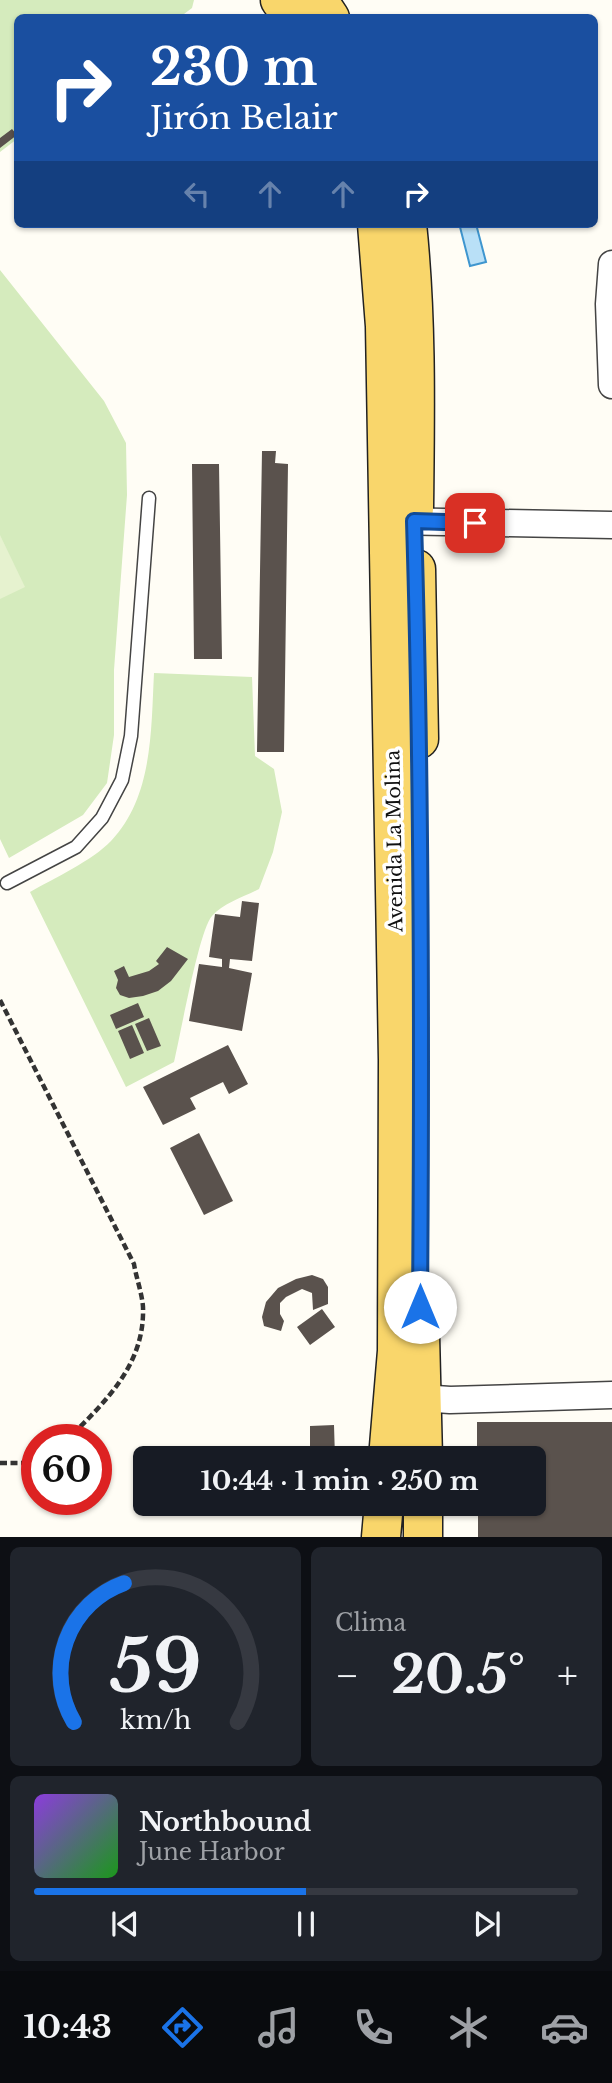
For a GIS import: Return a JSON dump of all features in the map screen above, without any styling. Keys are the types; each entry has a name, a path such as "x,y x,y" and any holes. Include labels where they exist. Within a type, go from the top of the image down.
{"main road":[{"path":"280,0 291,14"},
{"name":"Avenida La Molina","path":"377,228 402,521 418,641 421,1034 419,1359 392,1446"},
{"name":"Avenida La Molina","path":"402,521 415,358 412,267 407,228"},
{"name":"Avenida La Molina","path":"407,1397 420,1446"},
{"path":"381,1537 383,1516"},
{"path":"423,1516 423,1537"}],"street":[{"path":"612,264 609,304 612,385"},
{"path":"402,521 612,525"},
{"path":"407,1397 450,1400 612,1395"}],"lane":[{"path":"7,883 76,847 102,818 122,780 131,736 149,498"}],"path":[{"path":"0,1000 134,1264 143,1307 137,1353 111,1395 83,1424"},
{"path":"0,1463 21,1463"}],"green space":[{"path":"0,0 194,0 192,8 184,14 14,14 14,141 0,152"},
{"path":"0,270 104,401 126,443 127,495 114,670 114,735 107,783 83,815 9,858 0,839"},
{"path":"0,535 25,587 0,599"},
{"path":"154,673 252,677 255,756 274,769 282,812 273,852 259,889 222,907 207,925 174,1062 126,1087 30,892 94,855 111,841 125,823 135,804 147,762"}],"water":[{"path":"460,228 477,228 486,262 470,266"}],"building":[{"path":"12,129 14,131 14,137 0,148 0,138"},
{"path":"262,451 276,451 275,463 288,464 284,752 257,752"},
{"path":"192,464 219,464 222,659 194,659"},
{"path":"242,901 259,903 252,961 230,959 229,968 252,973 242,1031 189,1021 199,964 222,967 222,959 209,957 215,914 240,917"},
{"path":"167,947 188,959 171,981 158,991 143,996 129,998 120,995 116,988 118,980 114,971 124,966 129,977 149,971 159,964 156,961"},
{"path":"138,1003 144,1017 116,1029 110,1015"},
{"path":"149,1018 161,1046 147,1051 135,1024"},
{"path":"132,1025 144,1053 130,1059 118,1031"},
{"path":"228,1045 248,1084 229,1094 223,1082 190,1098 196,1109 163,1125 143,1087"},
{"path":"199,1133 233,1201 204,1215 170,1148"},
{"path":"312,1275 323,1279 328,1287 328,1304 313,1310 312,1293 302,1289 280,1303 280,1314 284,1321 281,1331 264,1326 262,1317 266,1302 278,1288"},
{"path":"322,1309 335,1327 310,1345 297,1327"},
{"path":"477,1422 612,1422 612,1537 478,1537 478,1516 546,1516 546,1446 477,1446"},
{"path":"334,1425 335,1446 310,1446 310,1426"}],"route":[{"path":"420,1307 421,1021 418,641 414,521 475,523"}]}
